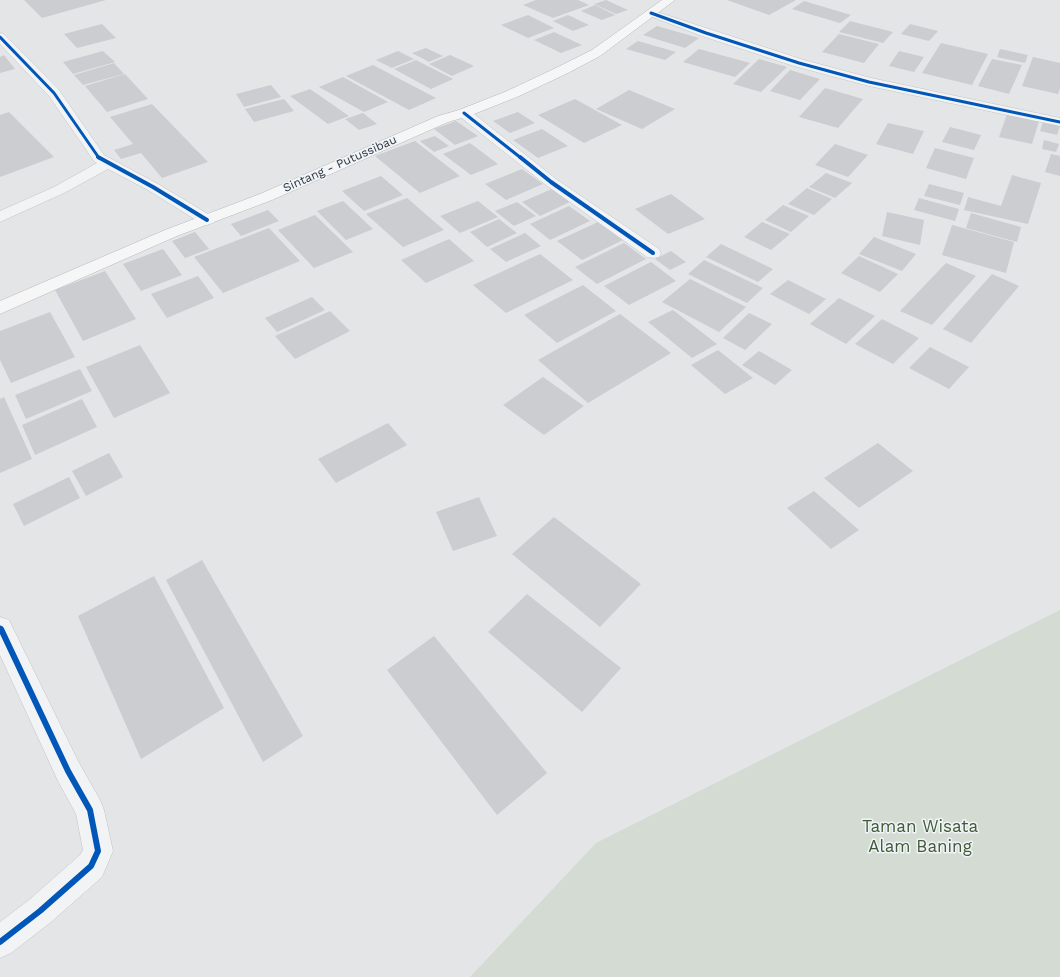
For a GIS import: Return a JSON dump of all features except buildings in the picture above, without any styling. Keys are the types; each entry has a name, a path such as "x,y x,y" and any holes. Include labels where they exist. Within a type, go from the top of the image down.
{"highway":[{"name":"Sintang - Putussibau","path":"0,308 171,234 266,197 443,119 464,113 512,94 596,53 669,0"}],"street":[{"path":"651,13 706,33 799,63 869,82 1060,122"},
{"path":"0,38 54,93 99,158 153,187 207,220"},
{"path":"464,113 551,182 652,253"},
{"path":"0,216 59,190 107,163"},
{"path":"0,628 68,771 90,810 98,851 91,866 40,911 0,942"}],"green space":[{"name":"Taman Wisata Alam Baning","path":"1060,610 1060,977 470,977 596,843"}],"cycle path":[{"path":"651,13 706,33 799,63 869,82 1060,122"},
{"path":"0,37 54,93 99,158 153,187 207,220"},
{"path":"464,113 551,182 653,253"},
{"path":"0,628 68,771 90,810 98,851 91,866 40,911 0,942"}]}
